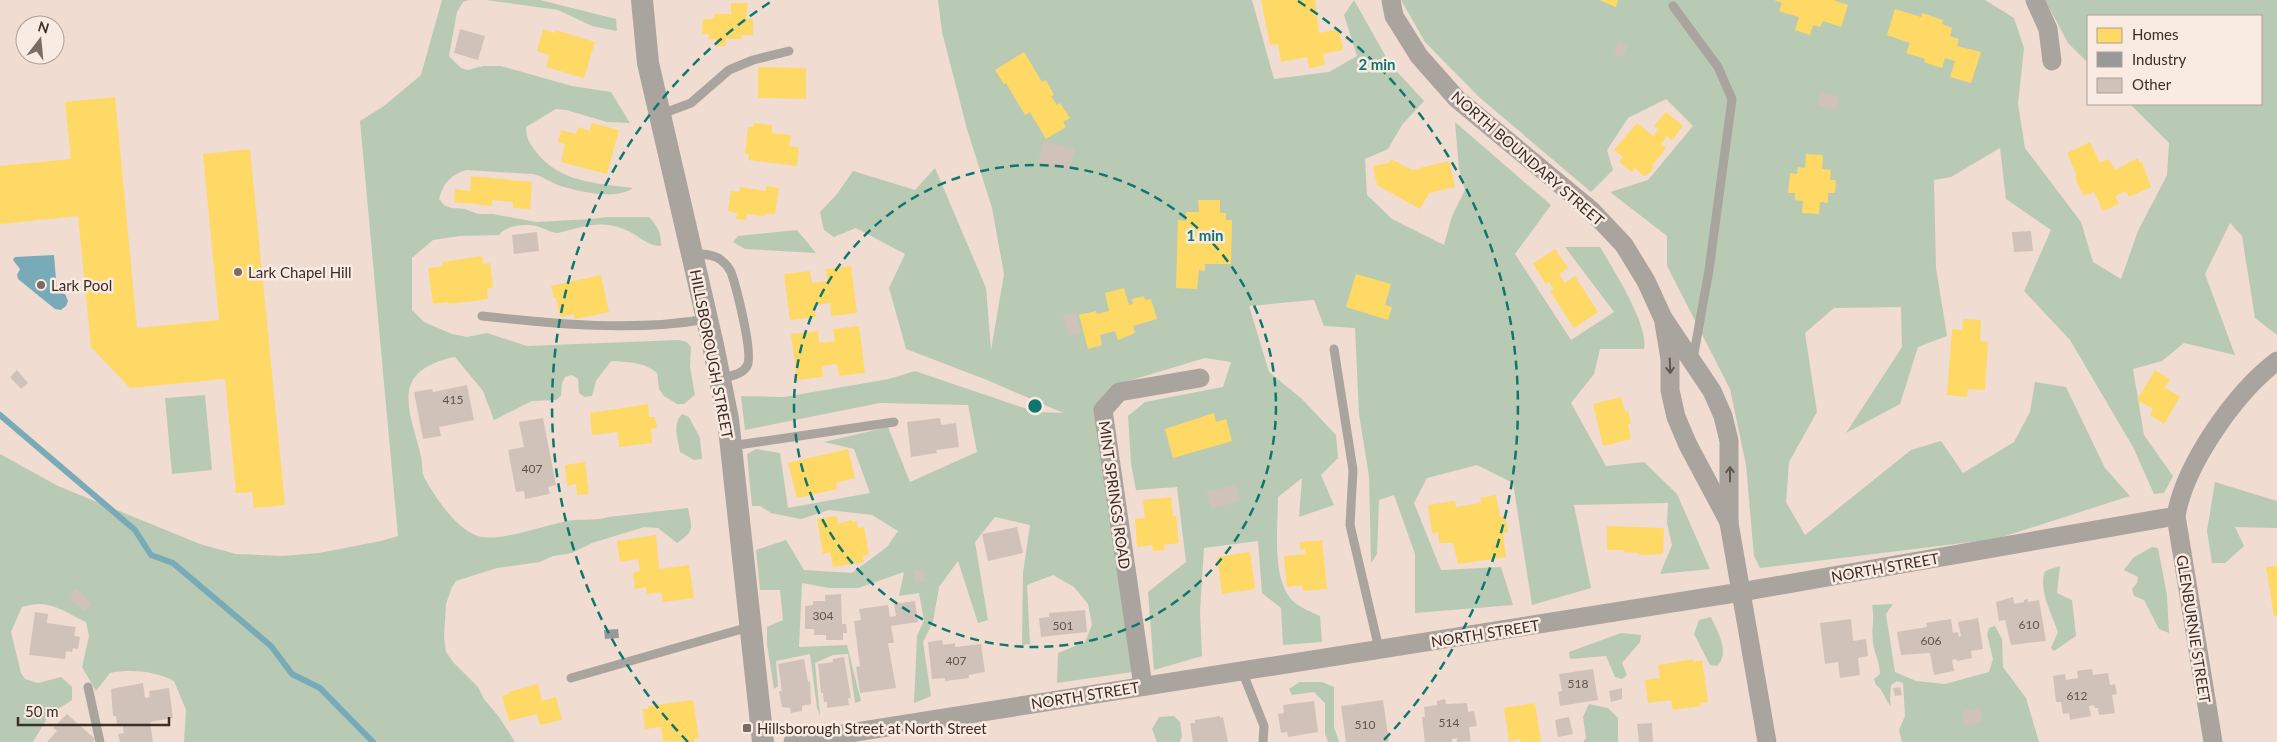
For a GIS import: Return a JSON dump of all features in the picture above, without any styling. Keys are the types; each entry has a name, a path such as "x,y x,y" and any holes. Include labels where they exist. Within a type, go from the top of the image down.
{"street":[{"name":"HILLSBOROUGH STREET","path":"642,0 648,63 728,419 749,627 763,742"},
{"name":"NORTH BOUNDARY STREET","path":"1391,0 1394,16 1419,56 1457,99 1591,210 1624,246 1646,280 1663,318 1693,361 1717,402 1729,441 1731,471 1729,523 1767,742"},
{"path":"2035,0 2048,29 2052,61"},
{"name":"NORTH BOUNDARY STREET","path":"1663,318 1670,359 1670,390 1676,417 1688,445 1729,523"},
{"path":"2176,516 2179,497 2187,478 2224,418 2247,388 2277,361"},
{"name":"MINT SPRINGS ROAD","path":"1143,686 1103,410 1119,392 1200,378"},
{"name":"NORTH STREET","path":"793,742 1741,592 2176,516"},
{"name":"GLENBURNIE STREET","path":"2176,516 2213,742"}],"lane":[{"path":"1673,6 1718,67 1732,99 1709,270 1693,361"},
{"path":"659,115 691,103 729,70 753,60 789,51"},
{"path":"692,253 710,255 720,259 730,270 737,292 749,352 748,365 742,372 720,379"},
{"path":"482,316 528,321 629,326 707,319"},
{"path":"1334,349 1353,470 1350,525 1379,649"},
{"path":"731,446 894,422"},
{"path":"571,678 749,627"},
{"path":"1242,671 1264,726 1263,742"},
{"path":"88,687 100,742"}],"green space":[{"path":"442,0 469,0 463,2 457,12 449,56 461,68 468,70 483,66 501,66 572,86 611,92 630,123 607,122 566,110 556,109 526,127 527,134 536,152 556,170 580,180 633,188 618,194 598,194 561,186 533,174 466,170 451,177 445,185 439,199 444,205 451,208 465,209 478,214 493,214 536,222 607,217 649,217 658,230 661,246 656,246 630,232 608,225 592,225 558,233 523,225 507,229 499,235 460,236 433,240 412,258 412,310 424,322 452,334 467,337 487,333 527,346 679,340 687,342 691,347 690,367 695,395 684,404 677,404 664,396 659,389 657,373 652,369 636,363 611,361 596,381 592,396 585,397 579,393 578,379 572,375 565,377 562,383 561,396 556,400 532,401 494,420 483,391 455,357 444,359 418,373 410,385 409,405 425,479 454,520 478,536 499,537 574,520 600,519 688,508 691,525 689,532 677,543 658,528 644,527 592,543 572,553 553,556 540,562 497,568 456,581 446,604 444,638 446,652 454,663 478,687 484,699 499,717 515,742 184,742 186,710 174,681 151,673 134,671 110,673 96,691 82,667 89,636 86,622 55,607 40,604 22,607 11,632 21,673 25,679 38,683 61,677 72,687 72,700 49,715 33,742 0,742 0,454 58,486 200,544 236,554 283,556 319,553 398,536 360,121 384,106 421,75"},
{"path":"486,0 540,0 616,19 617,31 592,26 558,10"},
{"path":"938,0 1252,0 1274,79 1329,72 1357,56 1344,15 1354,0 1390,64 1424,101 1402,125 1388,149 1365,159 1367,195 1392,219 1444,245 1452,216 1465,190 1459,169 1455,122 1551,205 1515,254 1571,340 1614,312 1565,247 1600,247 1636,312 1644,339 1644,349 1600,349 1594,374 1571,403 1606,466 1644,462 1677,494 1710,569 1660,574 1672,545 1667,523 1668,503 1574,505 1591,588 1532,605 1513,483 1477,465 1427,478 1414,503 1441,570 1501,567 1513,605 1415,613 1415,554 1394,495 1379,500 1377,554 1371,563 1369,476 1359,414 1355,328 1324,326 1314,300 1249,306 1269,372 1302,399 1336,435 1338,458 1321,475 1334,505 1299,517 1302,478 1278,497 1277,552 1281,580 1286,592 1293,601 1320,616 1322,642 1283,645 1281,608 1262,593 1258,541 1204,548 1200,611 1202,656 1154,670 1148,592 1186,562 1177,487 1136,490 1131,464 1128,416 1145,402 1223,387 1231,362 1205,358 1115,385 1103,396 1132,672 1057,683 1058,653 1085,642 1092,625 1088,604 1074,587 1053,575 1027,585 1030,644 1022,645 1023,573 1030,525 995,517 975,542 988,620 978,623 958,561 939,587 933,622 923,642 931,696 914,703 917,636 924,620 919,593 899,596 904,572 858,588 829,588 802,583 799,647 847,645 861,701 855,703 848,654 833,655 815,663 820,716 817,708 810,654 776,661 778,686 774,689 767,644 767,627 783,620 780,590 760,590 756,550 786,540 804,570 852,573 887,547 898,531 872,515 829,510 801,519 771,513 760,506 752,506 747,454 756,449 780,453 788,508 870,493 854,449 824,442 888,427 910,482 977,452 968,405 880,403 745,430 741,396 784,397 889,379 915,371 1036,412 1063,413 987,380 906,349 889,288 905,254 856,228 834,237 824,230 820,212 837,194 853,171 915,190 935,168 986,288 991,350 1004,274 992,208 967,129 942,32"},
{"path":"1401,0 1985,0 2014,18 2024,48 2018,104 2025,148 2081,222 2093,262 2121,279 2138,231 2167,175 2169,143 2131,105 2262,105 2262,15 2087,15 2087,62 2068,43 2045,0 2277,0 2277,335 2255,318 2242,236 2230,223 2205,274 2235,355 2184,343 2162,361 2133,369 2144,435 2173,476 2164,493 2154,494 2133,447 2070,340 2024,291 2051,230 2006,199 2000,148 1951,177 1934,180 1936,268 1947,336 1918,347 1900,404 1846,433 1902,347 1901,307 1834,308 1805,333 1817,412 1789,462 1786,502 1805,535 1911,450 1941,441 1963,473 2014,442 2030,412 2035,382 2066,387 2105,468 2130,496 1996,539 1760,568 1754,556 1746,465 1730,389 1667,266 1667,236 1610,192 1648,180 1693,126 1666,99 1628,118 1607,150 1613,170 1591,192 1479,97 1425,42"},
{"path":"797,230 816,253 745,249 733,242 738,236"},
{"path":"205,395 212,470 172,474 165,398"},
{"path":"682,414 689,417 700,438 702,459 694,460 680,452 676,427"},
{"path":"2215,482 2277,501 2277,528 2235,527 2244,546 2225,563 2212,563 2207,531"},
{"path":"2152,547 2158,548 2167,595 2169,633 2159,629 2144,600 2134,596 2132,589 2137,583 2138,577 2124,570 2133,558"},
{"path":"2060,566 2057,593 2072,600 2076,636 2054,651 2051,648 2058,632 2044,594 2043,578 2045,571"},
{"path":"1893,604 1886,614 1895,672 1916,681 1945,684 1989,672 1993,659 1987,634 1989,628 1995,626 2002,639 2003,667 2026,698 2039,742 1902,742 1899,730 1905,716 1903,683 1897,681 1891,685 1891,706 1881,689 1876,685 1874,679 1880,674 1873,642 1872,605"},
{"path":"1711,617 1723,648 1721,661 1717,666 1710,665 1694,634 1699,620"},
{"path":"1621,633 1641,635 1640,642 1622,663 1627,675 1622,679 1615,677 1606,656 1570,659 1569,652"},
{"path":"1300,682 1322,682 1334,687 1334,727 1339,742 1328,742 1325,734 1325,703 1314,692 1292,695 1289,689"},
{"path":"1589,704 1608,708 1618,718 1618,742 1583,742 1586,738 1583,717"},
{"path":"1174,716 1180,722 1182,736 1180,742 1157,742 1152,729 1159,717"}],"water":[{"name":"Lark Pool","path":"54,255 57,291 65,294 68,301 61,310 55,309 18,279 17,275 20,269 13,260 15,257"}],"building: Homes":[{"path":"1261,0 1315,0 1319,33 1339,29 1343,50 1323,54 1325,65 1309,68 1307,57 1281,62 1278,44 1270,45"},
{"path":"1599,0 1618,0 1616,7"},
{"path":"1774,0 1833,0 1848,5 1841,27 1823,21 1820,27 1813,25 1810,35 1795,30 1799,17 1779,11 1782,3"},
{"path":"731,3 748,3 746,19 753,19 753,35 741,35 741,39 726,39 726,46 716,46 716,39 708,39 709,34 702,34 703,19 714,19 714,14 731,14"},
{"path":"1895,9 1921,17 1922,13 1943,20 1942,24 1952,28 1950,36 1959,39 1957,46 1981,52 1971,83 1950,77 1955,61 1945,58 1942,68 1924,62 1925,59 1906,53 1910,43 1887,35"},
{"path":"543,29 555,33 556,30 595,42 584,78 546,67 549,55 537,51"},
{"path":"1024,52 1042,82 1046,80 1054,95 1051,96 1057,105 1060,103 1070,118 1063,122 1066,127 1046,139 1030,112 1025,115 1006,83 1004,84 995,70"},
{"path":"758,67 806,68 806,99 758,98"},
{"name":"Lark Chapel Hill","path":"115,97 137,328 219,320 203,154 250,149 285,505 254,508 252,492 236,493 225,379 130,388 91,347 78,216 0,224 0,166 71,159 65,102"},
{"path":"1666,112 1683,126 1672,140 1667,136 1661,144 1666,148 1652,166 1654,168 1648,174 1644,176 1635,168 1632,172 1619,162 1623,157 1614,150 1637,123 1653,136 1659,129 1654,126"},
{"path":"592,123 619,130 607,174 561,162 565,144 558,142 561,130 576,134 578,127 590,131"},
{"path":"754,123 772,125 772,133 791,135 789,146 799,147 797,166 748,160 749,154 745,154 748,127 753,127"},
{"path":"2090,142 2100,163 2108,159 2115,170 2138,158 2140,163 2142,162 2151,187 2129,197 2126,191 2115,196 2119,204 2103,211 2094,192 2084,196 2078,185 2075,177 2077,176 2067,153"},
{"path":"1806,154 1823,155 1822,169 1831,170 1830,180 1836,180 1835,193 1828,193 1828,203 1820,202 1819,214 1802,213 1803,201 1795,200 1795,193 1788,193 1790,173 1797,174 1798,167 1805,168"},
{"path":"1391,159 1412,170 1449,161 1455,187 1429,193 1420,209 1377,185 1373,166 1389,163"},
{"path":"471,176 532,182 530,209 513,208 513,202 492,200 492,206 454,202 455,189 470,191"},
{"path":"766,186 779,188 775,214 765,213 765,216 747,214 746,220 736,219 737,213 728,211 731,191 739,192 740,187 766,191"},
{"path":"1198,200 1220,200 1220,213 1226,213 1226,220 1232,220 1231,264 1205,264 1205,271 1199,270 1197,289 1176,288 1178,220 1186,221 1186,212 1199,212"},
{"path":"1555,249 1568,268 1559,274 1565,283 1575,276 1598,312 1574,328 1550,291 1554,289 1549,282 1546,284 1533,264"},
{"path":"482,256 483,264 490,263 493,287 487,289 488,299 433,304 428,268 443,266 442,262"},
{"path":"851,266 857,313 831,316 830,303 814,305 816,317 790,320 784,274 810,271 812,283 827,281 826,269"},
{"path":"1356,274 1391,284 1385,305 1392,307 1388,320 1346,307"},
{"path":"601,275 609,312 575,319 574,314 560,317 551,286"},
{"path":"1124,288 1129,305 1133,304 1132,299 1144,296 1145,300 1151,299 1157,319 1133,326 1135,333 1118,340 1115,331 1100,335 1102,345 1088,349 1079,315 1096,311 1097,314 1109,311 1105,293"},
{"path":"1963,319 1981,320 1980,341 1988,342 1985,390 1968,389 1967,397 1947,395 1952,329 1962,330"},
{"path":"859,326 865,373 839,376 837,364 822,366 823,377 797,380 791,334 818,331 819,343 835,341 833,329"},
{"path":"2155,370 2170,379 2163,390 2166,388 2180,397 2164,424 2150,415 2153,409 2137,400"},
{"path":"1621,397 1625,412 1628,411 1631,423 1628,424 1631,439 1603,446 1593,404"},
{"path":"648,404 649,417 655,417 657,428 651,429 652,443 619,447 618,432 592,435 590,413"},
{"path":"1214,413 1216,422 1226,419 1232,441 1173,458 1165,429"},
{"path":"848,449 855,478 836,483 837,489 797,498 788,463"},
{"path":"585,462 589,494 577,495 576,484 567,486 565,465"},
{"path":"1496,495 1500,517 1505,516 1508,532 1503,533 1506,557 1458,564 1453,543 1439,543 1438,532 1432,533 1428,505 1455,501 1456,507 1481,503 1480,498"},
{"path":"1171,497 1173,516 1176,516 1179,543 1164,545 1165,550 1153,551 1152,545 1137,547 1135,519 1145,518 1143,500"},
{"path":"837,516 838,524 852,520 852,522 857,521 858,528 864,527 869,555 863,556 864,562 833,567 830,552 823,554 817,519"},
{"path":"1607,526 1664,528 1663,554 1639,555 1639,553 1624,552 1624,550 1607,550"},
{"path":"656,535 659,569 689,565 694,598 663,602 661,592 647,594 646,587 635,589 633,573 640,571 638,559 620,562 617,541"},
{"path":"1322,540 1327,589 1303,591 1302,585 1287,587 1284,556 1305,554 1305,549 1300,550 1300,542"},
{"path":"1250,552 1255,589 1222,594 1217,557"},
{"path":"2277,566 2277,616 2274,616 2266,567"},
{"path":"1693,659 1693,662 1702,660 1708,702 1700,703 1701,706 1673,710 1671,700 1648,703 1645,680 1660,678 1658,665"},
{"path":"538,684 542,701 556,697 562,720 540,725 537,714 509,721 502,696 509,694 508,692"},
{"path":"693,700 699,738 694,739 694,742 663,741 661,727 645,729 643,709 648,709 648,706"},
{"path":"1535,703 1541,742 1521,742 1520,739 1509,741 1504,708"}],"building: Industry":[{"path":"618,629 619,638 605,639 604,630"}],"building: Other":[{"path":"460,29 485,36 478,60 454,53"},
{"path":"1618,42 1627,46 1622,58 1613,54"},
{"path":"1821,93 1840,97 1837,110 1818,106"},
{"path":"1043,141 1075,149 1069,170 1038,162"},
{"path":"2031,231 2033,251 2014,252 2012,232"},
{"path":"537,232 539,251 514,254 512,235"},
{"path":"1075,313 1081,332 1069,336 1063,316"},
{"path":"17,370 28,383 21,389 10,377"},
{"path":"467,385 474,420 439,427 441,436 423,439 414,392 432,389 433,392"},
{"path":"543,418 556,485 548,487 550,494 525,499 524,491 516,492 508,450 524,447 519,422"},
{"path":"940,418 941,425 956,423 959,447 936,450 937,453 911,457 907,422"},
{"path":"1236,485 1240,501 1211,508 1206,492"},
{"path":"1017,527 1023,553 988,561 982,534"},
{"path":"923,569 925,581 916,583 914,571"},
{"path":"76,588 91,604 84,611 68,597"},
{"path":"841,594 842,624 846,624 847,633 843,633 843,640 826,640 826,635 814,635 814,629 805,629 805,606 813,605 813,601 825,601 825,595"},
{"path":"2013,597 2014,604 2028,599 2028,602 2039,600 2046,641 2011,645 2005,620 1999,621 1996,602"},
{"path":"915,601 918,622 891,626 894,643 888,643 896,688 860,693 856,667 860,666 854,621 861,620 859,609 888,605 890,617 896,616 894,604"},
{"path":"1085,610 1087,632 1041,637 1039,618 1049,617 1049,613"},
{"path":"35,612 48,614 47,623 76,627 74,636 80,637 78,649 73,648 72,652 66,651 65,659 29,655"},
{"path":"1978,618 1983,649 1971,651 1972,658 1952,660 1954,671 1934,675 1930,653 1901,655 1897,632 1927,627 1926,623 1951,619 1953,633 1958,632 1959,637 1961,636 1958,622"},
{"path":"1851,619 1853,641 1866,639 1868,656 1858,658 1860,675 1840,678 1838,662 1825,664 1820,623"},
{"path":"942,640 943,645 955,643 955,647 981,644 985,672 969,675 969,678 945,681 945,678 932,679 928,642"},
{"path":"844,657 851,698 848,698 849,705 827,708 827,702 824,702 823,693 821,693 818,664 833,662 833,659"},
{"path":"804,659 808,682 810,681 811,704 802,706 802,711 791,713 790,708 782,707 779,691 782,691 778,664"},
{"path":"1593,669 1598,700 1560,706 1558,692 1562,691 1559,674"},
{"path":"2092,669 2093,675 2108,673 2110,685 2115,684 2117,694 2112,695 2115,713 2099,715 2098,708 2095,708 2094,705 2089,706 2091,716 2070,720 2069,713 2063,714 2061,702 2056,702 2053,676 2065,674 2066,680 2078,678 2077,671"},
{"path":"143,683 145,698 150,697 149,691 169,688 173,718 150,722 153,742 120,742 118,734 124,733 123,726 117,726 116,716 113,716 111,689"},
{"path":"1900,687 1902,695 1895,696 1893,688"},
{"path":"1622,688 1622,699 1611,702 1609,691"},
{"path":"1445,699 1446,704 1467,703 1468,712 1474,711 1477,726 1469,727 1471,741 1457,742 1457,738 1452,739 1452,742 1425,742 1422,717 1425,717 1424,707 1437,705 1437,701"},
{"path":"1383,700 1389,742 1346,742 1341,706"},
{"path":"1314,701 1318,732 1288,737 1287,732 1281,733 1278,714 1284,713 1283,705"},
{"path":"1980,708 1982,722 1964,726 1963,711"},
{"path":"67,714 95,739 93,742 47,742 57,731 53,728"},
{"path":"1220,716 1220,718 1223,717 1228,742 1193,742 1190,723 1195,723 1195,720"},
{"path":"1569,717 1573,734 1558,737 1555,720"},
{"path":"1652,723 1653,742 1639,742 1637,724"}],"waterway":[{"path":"0,415 135,530 151,555 173,563 271,646 292,674 320,688 373,742"}],"place":[{"name":"Lark Chapel Hill","path":"238,272"},
{"name":"Lark Pool","path":"41,285"},
{"name":"Hillsborough Street at North Street","path":"747,728"}]}
